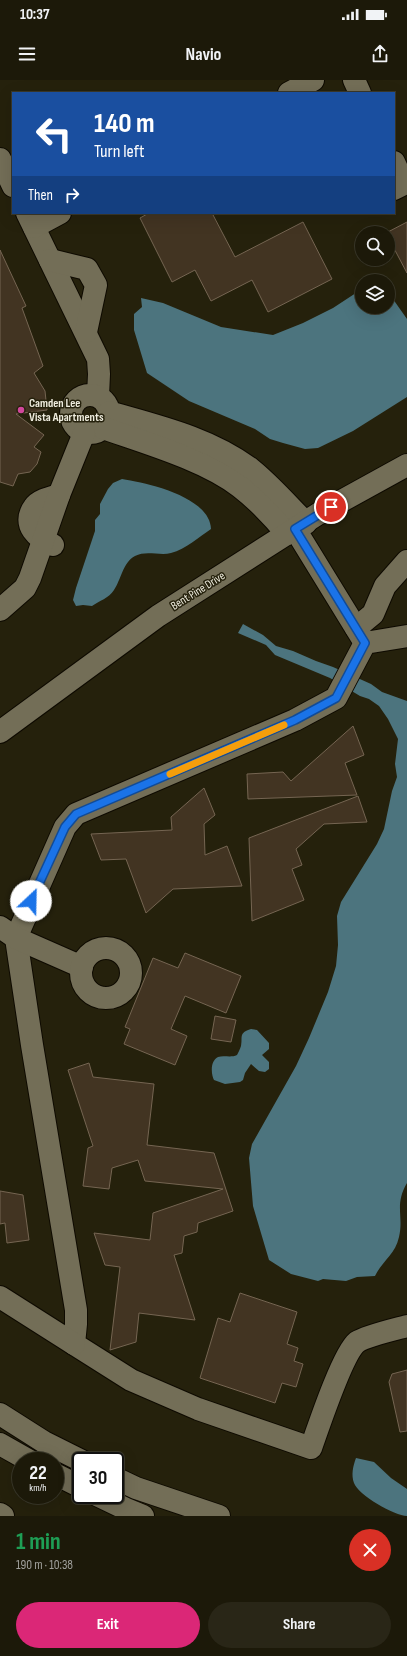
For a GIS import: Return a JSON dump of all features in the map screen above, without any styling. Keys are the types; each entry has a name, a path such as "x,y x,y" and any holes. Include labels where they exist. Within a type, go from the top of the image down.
{"street":[{"path":"290,92 313,80"},
{"path":"354,80 360,92"},
{"path":"0,156 12,150"},
{"path":"0,160 12,184"},
{"path":"395,164 404,184 395,188"},
{"path":"48,543 32,531 29,520 34,506 61,491 99,417 98,359 30,220 56,214"},
{"path":"50,260 87,269 96,285 86,332"},
{"path":"99,417 199,464 229,468 240,486 264,507 296,529 361,636"},
{"name":"Bent Pine Drive","path":"0,732 158,616 296,529 407,465"},
{"path":"0,610 25,588 30,578 48,562 48,543 67,506 61,491"},
{"path":"8,932 25,914 65,827 76,814 295,720 336,698 356,663 361,636 373,614 384,586 407,561"},
{"path":"361,636 407,636"},
{"path":"8,932 82,967"},
{"path":"8,932 32,1044 76,1310 74,1344"},
{"path":"0,1297 131,1380 191,1406 311,1448 343,1363 357,1342 407,1326"},
{"path":"0,1414 44,1442 72,1456"},
{"path":"0,1444 14,1452"},
{"path":"124,1482 136,1488 219,1516"},
{"path":"113,1504 131,1514 136,1488"}],"water":[{"path":"355,294 355,314 395,314 395,302 407,319 407,397 353,431 318,448 305,449 270,439 255,429 189,401 147,373 134,330 134,314 142,307 141,298 163,303 221,327 273,335 303,323 333,308"},
{"path":"122,479 161,488 189,500 200,508 208,518 211,529 187,546 177,551 167,554 144,553 135,556 128,562 112,593 92,606 76,606 73,600 95,531 95,520 100,514 100,504 113,483"},
{"path":"243,624 263,635 276,646 333,667 371,684 382,692 407,701 407,1183 401,1198 401,1223 395,1249 375,1276 357,1277 346,1281 323,1279 318,1281 291,1274 269,1260 253,1206 249,1158 252,1144 296,1066 328,992 336,966 338,945 337,916 341,902 377,844 384,829 392,791 397,777 395,764 398,739 388,719 379,706 330,678 275,655 266,645 238,633"},
{"path":"251,1029 257,1030 269,1043 269,1049 262,1055 269,1062 269,1069 265,1072 259,1071 251,1064 245,1073 243,1080 240,1082 225,1084 214,1080 212,1074 212,1064 215,1059 220,1056 237,1055 241,1046 244,1032"},
{"path":"356,1458 374,1462 391,1478 407,1489 407,1516 394,1513 386,1509 369,1499 357,1488 353,1480 353,1467"}],"building":[{"path":"147,214 213,214 235,257 303,222 332,279 268,312 252,280 211,301 195,270 172,282 140,218"},
{"path":"407,222 407,273 395,250 395,228"},
{"name":"Camden Lee Vista Apartments","path":"0,250 26,306 22,308 43,366 34,373 45,391 47,410 16,414 44,435 34,447 41,452 37,464 30,472 18,474 13,486 0,482"},
{"path":"353,726 364,755 345,763 357,795 248,799 247,774 283,772 291,781"},
{"path":"204,788 215,815 204,824 205,855 227,846 242,886 173,889 146,913 126,859 101,860 91,834 172,830 171,817"},
{"path":"358,796 367,822 324,824 296,849 302,865 292,869 304,900 252,921 249,838"},
{"path":"185,953 241,976 226,1013 185,996 171,1029 187,1036 175,1065 124,1044 130,1029 125,1027 153,958 178,968"},
{"path":"215,1016 236,1020 231,1042 211,1039"},
{"path":"89,1063 93,1077 154,1084 147,1145 214,1153 233,1211 198,1223 197,1232 184,1236 182,1253 174,1255 195,1320 139,1313 136,1342 110,1350 120,1267 105,1265 94,1233 150,1240 153,1213 223,1189 145,1181 138,1160 112,1168 109,1189 83,1186 88,1148 93,1146 68,1070"},
{"path":"0,1191 23,1195 29,1240 7,1243 5,1223 0,1224"},
{"path":"240,1293 297,1312 287,1344 298,1348 294,1361 303,1364 296,1387 282,1383 275,1403 200,1378 218,1318 230,1322"},
{"path":"407,1370 407,1431 400,1432 389,1382 392,1374"}],"slow traffic":[{"path":"170,774 284,725"}],"place":[{"name":"Camden Lee Vista Apartments","path":"21,410"}],"route":[{"path":"31,901 65,827 76,814 295,720 336,698 356,663 365,643 295,529 331,507"}]}
